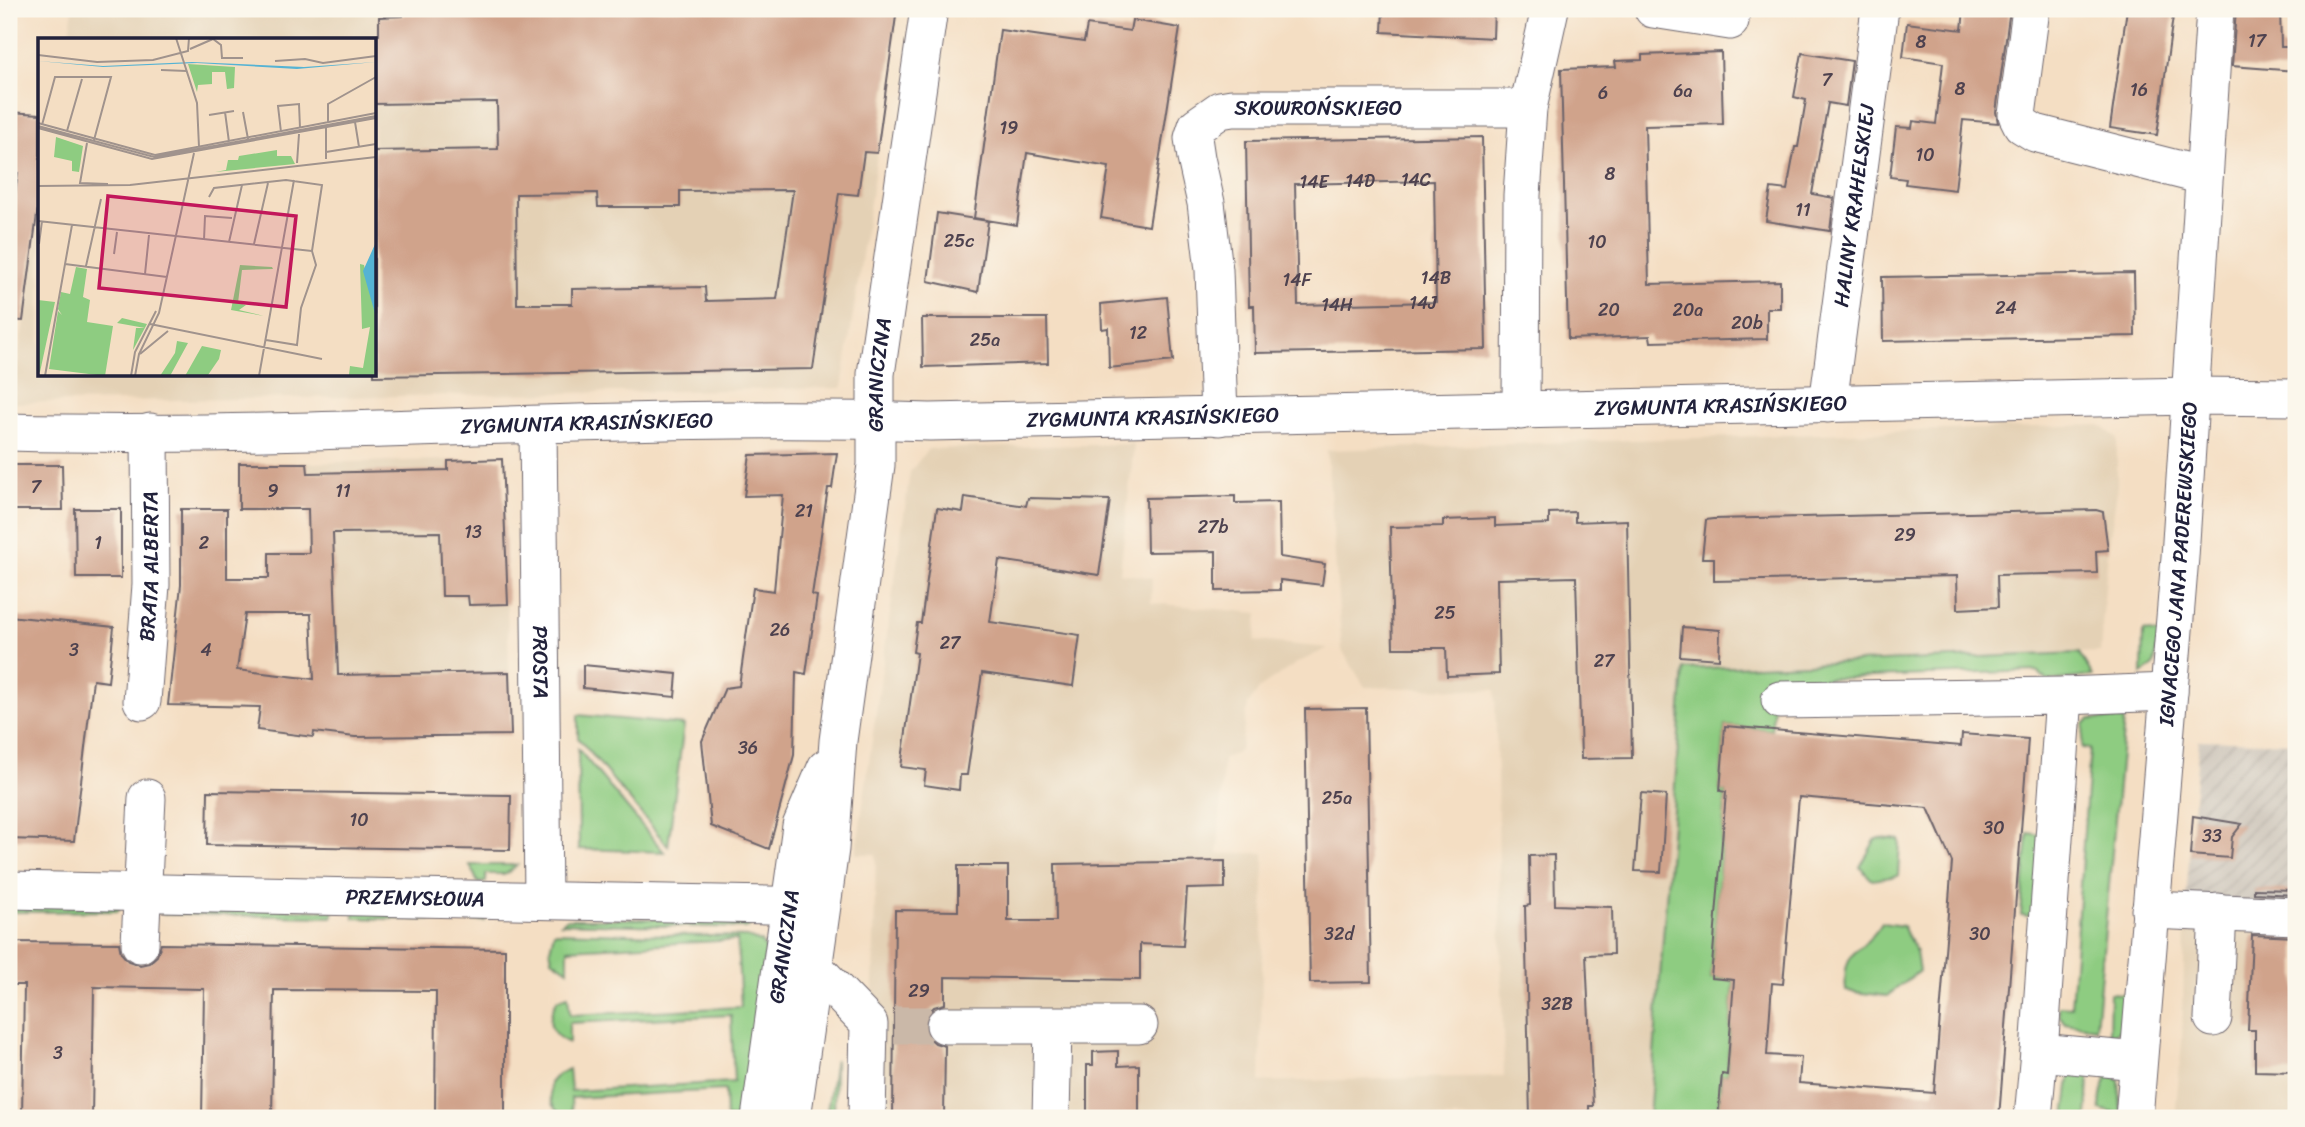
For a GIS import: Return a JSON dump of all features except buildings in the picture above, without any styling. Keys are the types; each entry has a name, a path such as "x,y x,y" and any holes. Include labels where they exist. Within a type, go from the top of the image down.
{"street":[{"name":"GRANICZNA","path":"792,1118 813,966 801,826 838,741 876,466 876,374 929,9"},
{"path":"1521,411 1522,195 1528,108 1550,9"},
{"path":"1653,9 1730,20 1731,9"},
{"name":"HALINY KRAHELSKIEJ","path":"1828,404 1880,9"},
{"path":"2031,9 2017,115 2022,125 2035,134 2204,176"},
{"name":"IGNACEGO JANA PADEREWSKIEGO","path":"2134,1118 2191,396 2215,9"},
{"name":"SKOWROŃSKIEGO","path":"1219,417 1214,270 1206,203 1196,158 1194,138 1197,125 1220,110 1232,108 1528,108"},
{"name":"ZYGMUNTA KRASIŃSKIEGO","path":"9,432 1219,417 2191,396 2296,397"},
{"name":"PROSTA","path":"538,426 543,900"},
{"name":"BRATA ALBERTA","path":"142,701 151,585 150,432"},
{"path":"1780,700 2169,692"},
{"path":"2033,1118 2064,696"},
{"path":"140,944 147,798"},
{"name":"PRZEMYSŁOWA","path":"9,890 806,905"},
{"name":"GRANICZNA","path":"760,1118 806,905"},
{"path":"2150,910 2296,916"},
{"path":"2213,1018 2218,912"},
{"path":"813,966 881,1024 867,1118"},
{"path":"945,1025 1139,1025"},
{"path":"1051,1118 1053,1026"},
{"path":"2039,1052 2138,1061"}],"shaded area":[{"path":"73,9 899,9 842,388 11,403 38,232 38,376 376,376 376,38 68,38"},
{"path":"2100,425 2117,438 2117,490 2108,550 2100,652 1685,669 1649,1118 870,1118 876,854 856,854 910,472 928,449 1134,444 1120,573 1152,578 1151,603 1258,613 1255,641 1328,648 1297,663 1261,687 1248,704 1240,751 1223,759 1218,854 1264,853 1260,1082 1504,1076 1495,690 1365,687 1342,650 1327,450"},
{"path":"502,459 510,698 330,701 330,676 313,676 307,463"},
{"path":"2199,740 2296,743 2296,906 2186,899"},
{"path":"2185,924 2296,927 2296,1118 2175,1118 2182,1042"}],"green space":[{"path":"2143,631 2159,634 2154,666 2142,674"},
{"path":"2079,653 2093,676 2048,681 2037,671 1790,680 1781,689 1776,689 1771,730 1725,726 1720,791 1726,792 1711,978 1734,980 1727,1075 1721,1075 1718,1118 1649,1118 1684,669"},
{"path":"578,715 684,725 668,846 578,738"},
{"path":"2090,719 2124,720 2096,1028 2065,1023 2059,1015 2059,1006 2071,1007 2090,749 2082,748 2084,724"},
{"path":"578,749 664,852 579,849"},
{"path":"2028,833 2042,835 2036,917 2021,915"},
{"path":"1875,840 1900,840 1898,876 1872,880 1860,867"},
{"path":"470,865 517,865 506,874 486,874 486,882 478,883"},
{"path":"9,905 120,907 118,911 9,912"},
{"path":"158,906 334,911 332,917 164,914 159,912"},
{"path":"354,911 485,914 485,921 354,918"},
{"path":"567,919 749,919 749,928 561,923"},
{"path":"1882,923 1903,926 1916,952 1919,971 1887,996 1846,991 1845,976 1850,957"},
{"path":"554,932 747,937 761,942 766,949 742,1118 726,1118 725,1090 571,1098 572,1118 556,1110 551,1101 550,1083 558,1074 569,1069 571,1091 734,1082 731,1015 569,1023 569,1043 557,1035 551,1026 551,1014 557,1000 568,996 570,1015 741,1007 737,940 568,949 568,970 552,959 550,949"},
{"path":"2110,993 2131,995 2126,1027 2109,1036"},
{"path":"835,1060 834,1118 826,1118"},
{"path":"2071,1070 2086,1070 2089,1079 2087,1118 2065,1118"},
{"path":"2108,1073 2119,1080 2121,1115 2100,1109"}],"tunnel":[{"path":"894,1025 945,1025"}]}
